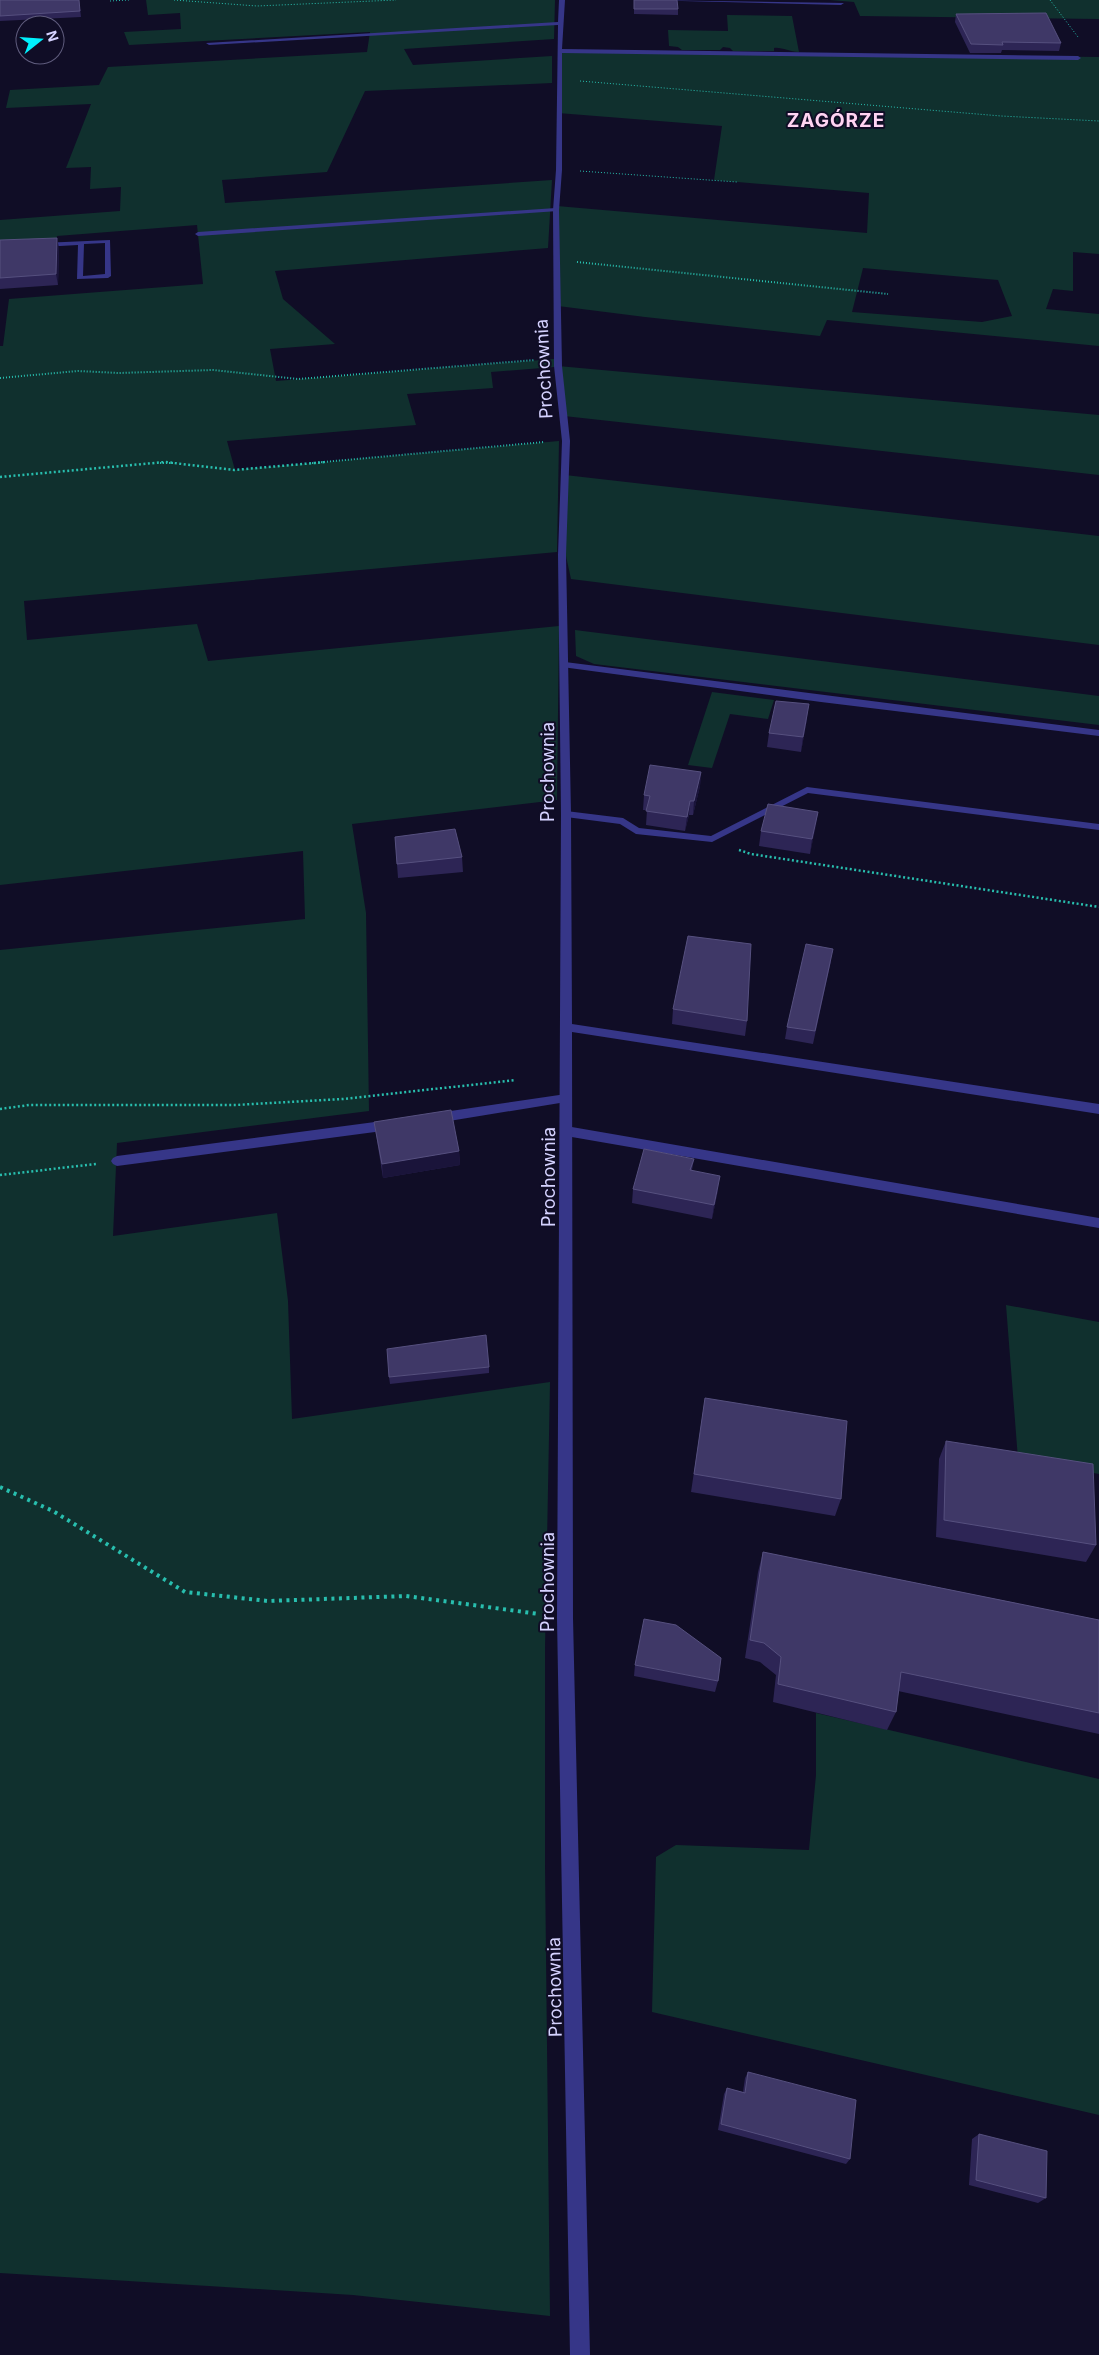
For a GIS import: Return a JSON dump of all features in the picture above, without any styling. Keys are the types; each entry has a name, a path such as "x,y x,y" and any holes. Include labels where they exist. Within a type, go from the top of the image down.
{"street":[{"name":"Prochownia","path":"562,0 559,79 559,170 556,210 558,359 566,441 562,555 566,814 565,1618 580,2355"},
{"path":"644,0 841,3"},
{"path":"209,43 561,22"},
{"path":"560,51 1078,58"},
{"path":"198,234 556,210"},
{"path":"36,246 108,241 108,276 79,278 80,243"},
{"path":"565,665 1099,733"},
{"path":"566,814 623,821 636,831 712,839 807,790 1099,828"},
{"path":"566,1027 1099,1108"},
{"path":"424,1120 566,1098"},
{"path":"117,1161 405,1123"},
{"path":"566,1131 1099,1223"}],"path":[{"path":"110,1 129,0"},
{"path":"174,0 206,5 260,8 396,0"},
{"path":"1050,0 1092,57 1078,58"},
{"path":"559,79 1001,116 1099,121"},
{"path":"559,170 738,182"},
{"path":"557,260 888,294"},
{"path":"0,378 78,372 119,373 213,370 298,379 558,359"},
{"path":"0,477 165,462 234,470 566,441"},
{"path":"712,839 751,854 1099,907"},
{"path":"0,1109 29,1105 246,1104 343,1099 519,1080"},
{"path":"0,1175 117,1161"},
{"path":"0,1487 53,1511 185,1592 268,1601 406,1596 565,1618"}],"green space":[{"path":"146,0 555,0 554,39 404,49 413,65 552,56 552,83 365,91 327,172 222,180 225,203 552,180 548,248 275,271 283,299 335,344 270,349 276,381 554,359 554,367 491,372 493,388 407,394 416,425 227,441 235,470 559,441 557,552 24,601 27,640 197,624 208,661 559,626 557,800 352,824 366,913 369,1111 117,1143 113,1236 277,1213 288,1301 292,1419 550,1382 545,1649 545,1865 550,2316 353,2295 0,2273 0,950 305,919 303,851 0,885 0,346 3,346 9,299 203,284 197,225 57,236 56,241 0,245 0,220 120,211 121,187 90,189 91,167 66,168 91,104 6,108 10,90 99,85 108,67 367,52 370,32 129,45 124,32 181,29 180,13 148,15"},
{"path":"830,0 1099,0 1099,19 860,16 854,2"},
{"path":"727,15 792,16 799,52 777,48 774,48 774,51 733,51 730,48 723,47 720,50 682,50 678,47 669,46 668,30 728,31"},
{"path":"559,51 1099,57 1099,254 1073,252 1073,291 1053,289 1046,309 1099,314 1099,346 827,320 820,336 558,306 557,206 867,233 869,193 714,180 722,126 558,113","holes":["863,268 998,280 1012,316 982,322 852,312"]},
{"path":"558,366 1099,415 1099,475 564,416"},
{"path":"565,475 1099,536 1099,645 571,579 562,538"},
{"path":"575,630 1099,696 1099,725 594,664 576,656"},
{"path":"712,692 774,700 768,719 730,714 712,768 688,765"},
{"path":"1006,1305 1099,1322 1099,1474 1018,1459"},
{"path":"816,1713 1099,1779 1099,2115 652,2012 656,1857 676,1845 809,1850 816,1775"}],"building":[{"path":"0,0 79,0 80,11 0,16"},
{"path":"634,0 677,0 678,9 634,9"},
{"path":"1046,13 1061,43 1002,42 1003,45 971,44 956,14"},
{"path":"57,238 56,274 0,278 0,240"},
{"path":"776,701 809,704 803,737 769,733"},
{"path":"650,765 701,772 694,801 690,801 687,817 646,811 650,796 644,795"},
{"path":"768,804 818,812 812,839 761,831"},
{"path":"455,829 462,857 397,864 395,837"},
{"path":"688,936 751,944 747,1021 673,1009"},
{"path":"806,944 833,949 815,1031 787,1027"},
{"path":"451,1110 459,1151 382,1164 374,1122"},
{"path":"644,1149 694,1159 690,1170 720,1176 714,1205 633,1189"},
{"path":"486,1335 489,1367 389,1377 387,1349"},
{"path":"705,1398 847,1421 841,1499 694,1474"},
{"path":"946,1441 1093,1464 1096,1545 944,1520"},
{"path":"763,1552 1099,1620 1099,1713 901,1672 896,1712 778,1684 781,1657 764,1643 750,1640"},
{"path":"644,1619 676,1625 721,1658 718,1681 635,1665"},
{"path":"748,2072 856,2100 850,2159 721,2124 727,2088 745,2093"},
{"path":"979,2134 1047,2151 1046,2198 976,2180"}],"district":[{"name":"ZAGÓRZE","path":"836,120"}]}
